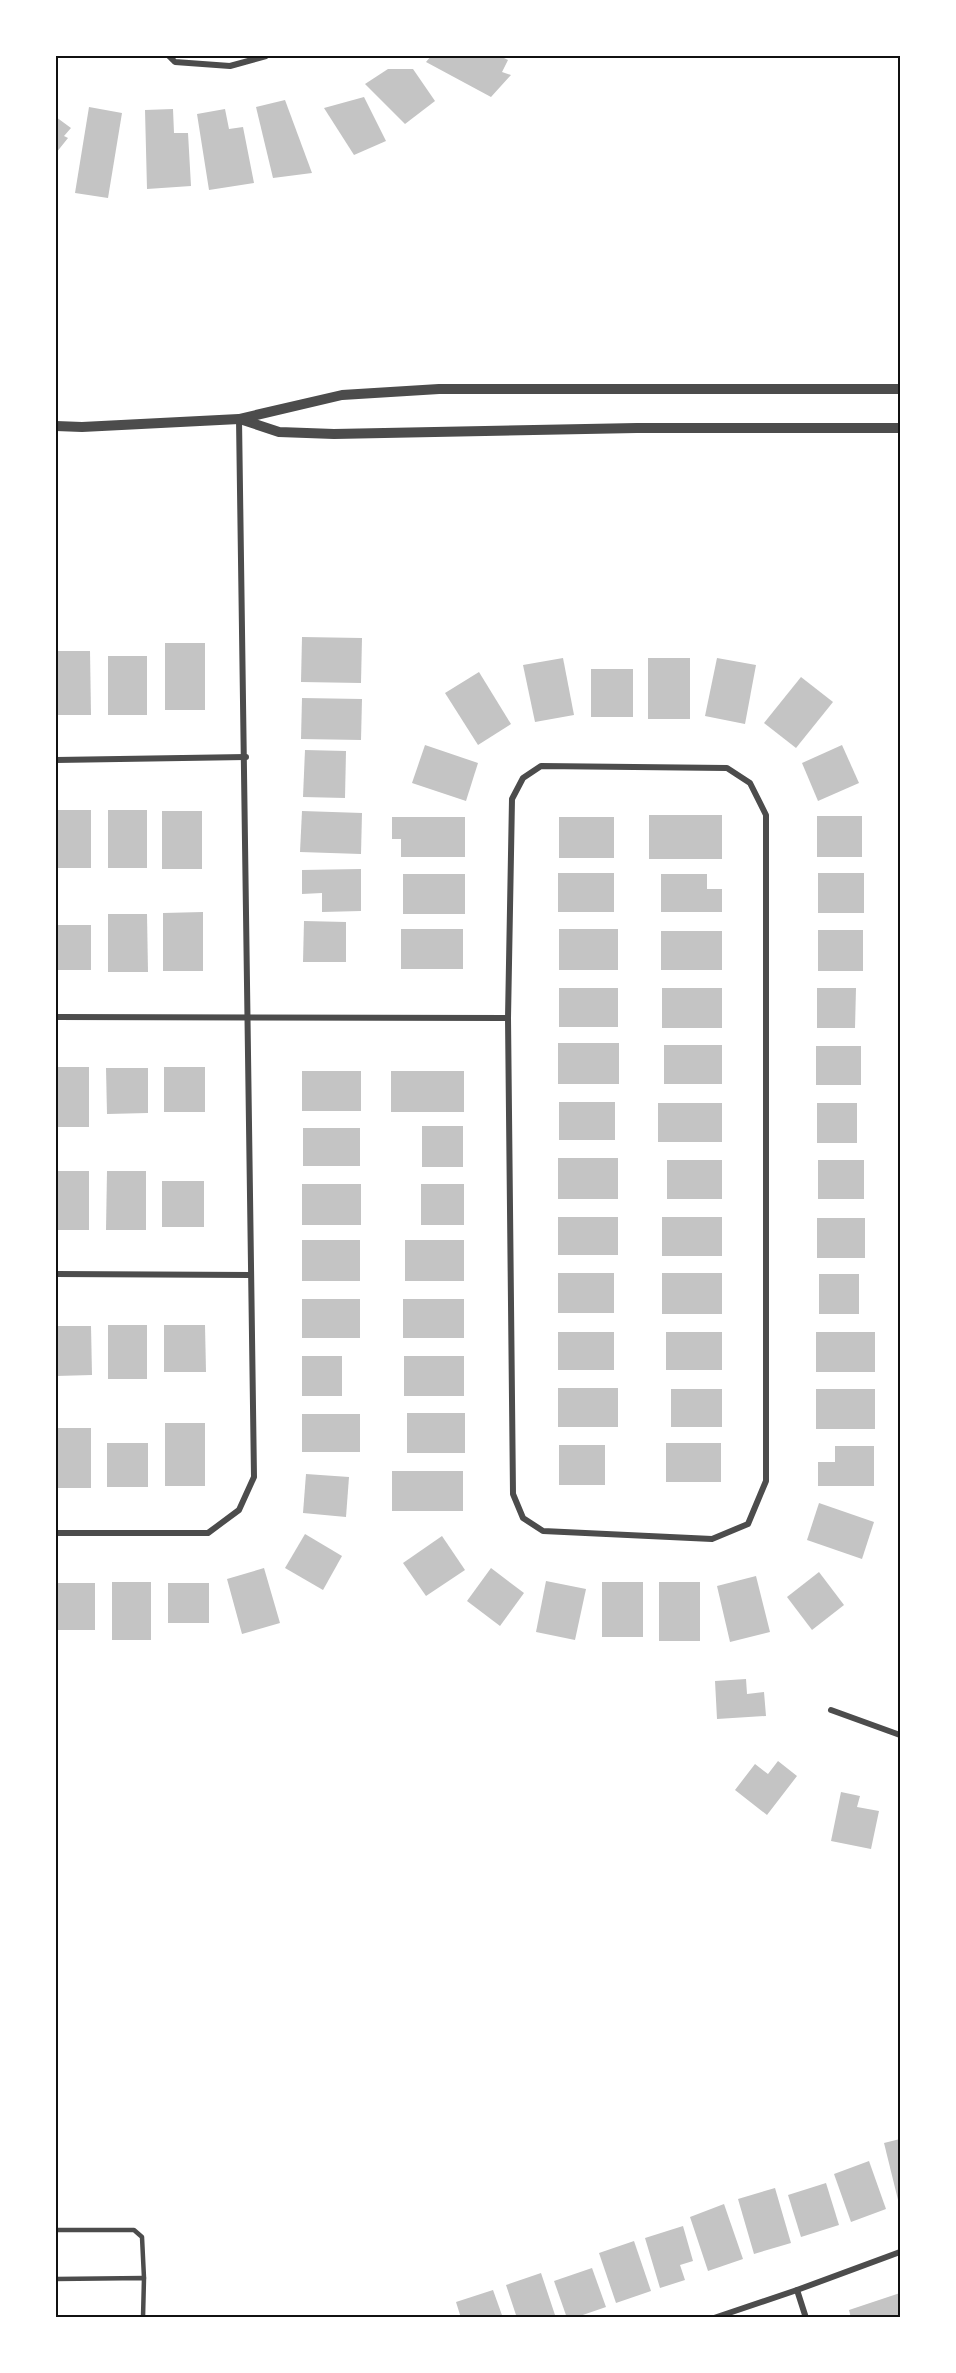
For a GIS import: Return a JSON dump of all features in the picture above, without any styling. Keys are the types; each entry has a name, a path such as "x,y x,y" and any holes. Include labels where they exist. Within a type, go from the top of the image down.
{"street":[{"path":"169,56 175,62 230,66 266,56"},
{"path":"56,426 81,427 239,419 342,395 439,389 900,389"},
{"path":"239,419 279,432 334,434 637,428 900,428"},
{"path":"56,1533 208,1533 239,1510 254,1477 246,757 239,419"},
{"path":"56,760 246,757"},
{"path":"541,766 727,768 750,783 766,815 766,1481 748,1524 712,1539 543,1531 523,1518 513,1494 508,1018 512,800 523,778 541,766"},
{"path":"56,1017 508,1018"},
{"path":"56,1274 251,1275"},
{"path":"831,1710 900,1735"},
{"path":"714,2318 900,2252"},
{"path":"797,2290 806,2318"}],"lane":[{"path":"56,2230 134,2230 141,2237 144,2277 143,2318"},
{"path":"56,2279 144,2277"}],"building":[{"path":"431,56 500,56 508,60 502,72 511,75 491,97 426,62"},
{"path":"388,69 413,69 435,101 405,124 365,84"},
{"path":"364,97 386,141 354,155 324,108"},
{"path":"285,100 312,173 273,178 256,107"},
{"path":"89,107 122,113 108,198 75,193"},
{"path":"173,109 174,133 188,133 191,186 147,189 145,110"},
{"path":"225,109 229,129 243,127 254,183 209,190 197,114"},
{"path":"56,117 71,128 64,136 68,138 56,153"},
{"path":"302,637 362,638 361,683 301,682"},
{"path":"165,643 205,643 205,710 165,710"},
{"path":"56,651 90,651 91,715 56,715"},
{"path":"108,656 147,656 147,715 108,715"},
{"path":"563,658 574,715 535,722 523,665"},
{"path":"648,658 690,658 690,719 648,719"},
{"path":"717,658 756,665 745,724 705,716"},
{"path":"591,669 633,669 633,717 591,717"},
{"path":"479,672 511,724 478,745 445,693"},
{"path":"801,677 833,702 796,748 764,723"},
{"path":"302,698 362,699 361,740 301,739"},
{"path":"425,745 478,763 466,801 412,783"},
{"path":"842,745 859,783 818,801 802,763"},
{"path":"305,750 346,751 345,798 303,797"},
{"path":"56,810 91,810 91,868 56,868"},
{"path":"108,810 147,810 147,868 108,868"},
{"path":"162,811 202,811 202,869 162,869"},
{"path":"302,811 362,813 361,854 300,852"},
{"path":"649,815 722,815 722,859 649,859"},
{"path":"817,816 862,816 862,857 817,857"},
{"path":"392,817 465,817 465,857 401,857 401,839 392,839"},
{"path":"559,817 614,817 614,858 559,858"},
{"path":"361,869 361,911 322,912 322,893 302,894 302,870"},
{"path":"558,873 614,873 614,912 558,912"},
{"path":"818,873 864,873 864,913 818,913"},
{"path":"403,874 465,874 465,914 403,914"},
{"path":"661,874 707,874 707,889 722,889 722,912 661,912"},
{"path":"203,912 203,971 163,971 163,913"},
{"path":"108,914 147,914 148,972 108,972"},
{"path":"304,921 346,922 346,962 303,962"},
{"path":"56,925 91,925 91,970 56,970"},
{"path":"401,929 463,929 463,969 401,969"},
{"path":"559,929 618,929 618,970 559,970"},
{"path":"818,930 863,930 863,971 818,971"},
{"path":"661,931 722,931 722,970 661,970"},
{"path":"559,988 618,988 618,1027 559,1027"},
{"path":"662,988 722,988 722,1028 662,1028"},
{"path":"817,988 856,988 855,1028 817,1028"},
{"path":"558,1043 619,1043 619,1084 558,1084"},
{"path":"664,1045 722,1045 722,1084 664,1084"},
{"path":"816,1046 861,1046 861,1085 816,1085"},
{"path":"56,1067 89,1067 89,1127 56,1127"},
{"path":"164,1067 205,1067 205,1112 164,1112"},
{"path":"106,1068 148,1068 148,1113 107,1114"},
{"path":"302,1071 361,1071 361,1111 302,1111"},
{"path":"391,1071 464,1071 464,1112 391,1112"},
{"path":"559,1102 615,1102 615,1140 559,1140"},
{"path":"658,1103 722,1103 722,1142 658,1142"},
{"path":"817,1103 857,1103 857,1143 817,1143"},
{"path":"422,1126 463,1126 463,1167 422,1167"},
{"path":"303,1128 360,1128 360,1166 303,1166"},
{"path":"558,1158 618,1158 618,1199 558,1199"},
{"path":"667,1160 722,1160 722,1199 667,1199"},
{"path":"818,1160 864,1160 864,1199 818,1199"},
{"path":"56,1171 89,1171 89,1230 56,1230"},
{"path":"107,1171 146,1171 146,1230 106,1230"},
{"path":"162,1181 204,1181 204,1227 162,1227"},
{"path":"302,1184 361,1184 361,1225 302,1225"},
{"path":"421,1184 464,1184 464,1225 421,1225"},
{"path":"558,1217 618,1217 618,1255 558,1255"},
{"path":"662,1217 722,1217 722,1256 662,1256"},
{"path":"817,1218 865,1218 865,1258 817,1258"},
{"path":"302,1240 360,1240 360,1281 302,1281"},
{"path":"405,1240 464,1240 464,1281 405,1281"},
{"path":"558,1273 614,1273 614,1313 558,1313"},
{"path":"662,1273 722,1273 722,1314 662,1314"},
{"path":"819,1274 859,1274 859,1314 819,1314"},
{"path":"302,1299 360,1299 360,1338 302,1338"},
{"path":"403,1299 464,1299 464,1338 403,1338"},
{"path":"108,1325 147,1325 147,1379 108,1379"},
{"path":"164,1325 205,1325 206,1372 164,1372"},
{"path":"56,1326 91,1326 92,1375 56,1376"},
{"path":"558,1332 614,1332 614,1370 558,1370"},
{"path":"666,1332 722,1332 722,1370 666,1370"},
{"path":"816,1332 875,1332 875,1372 816,1372"},
{"path":"302,1356 342,1356 342,1396 302,1396"},
{"path":"404,1356 464,1356 464,1396 404,1396"},
{"path":"558,1388 618,1388 618,1427 558,1427"},
{"path":"671,1389 722,1389 722,1427 671,1427"},
{"path":"816,1389 875,1389 875,1429 816,1429"},
{"path":"407,1413 465,1413 465,1453 407,1453"},
{"path":"302,1414 360,1414 360,1452 302,1452"},
{"path":"165,1423 205,1423 205,1486 165,1486"},
{"path":"56,1428 91,1428 91,1488 56,1488"},
{"path":"107,1443 148,1443 148,1487 107,1487"},
{"path":"666,1443 721,1443 721,1482 666,1482"},
{"path":"559,1445 605,1445 605,1485 559,1485"},
{"path":"835,1446 874,1446 874,1486 818,1486 818,1462 835,1462"},
{"path":"392,1471 463,1471 463,1511 392,1511"},
{"path":"306,1474 349,1477 346,1517 303,1513"},
{"path":"819,1503 874,1522 862,1559 807,1540"},
{"path":"305,1534 342,1556 323,1590 285,1568"},
{"path":"442,1536 465,1570 426,1596 403,1563"},
{"path":"264,1568 280,1623 242,1634 227,1579"},
{"path":"491,1568 524,1593 500,1626 467,1601"},
{"path":"819,1572 844,1605 812,1630 787,1597"},
{"path":"756,1576 770,1632 730,1642 717,1586"},
{"path":"546,1581 586,1589 575,1640 536,1632"},
{"path":"112,1582 151,1582 151,1640 112,1640"},
{"path":"602,1582 643,1582 643,1637 602,1637"},
{"path":"659,1582 700,1582 700,1641 659,1641"},
{"path":"56,1583 95,1583 95,1630 56,1630"},
{"path":"168,1583 209,1583 209,1623 168,1623"},
{"path":"746,1679 747,1694 764,1692 766,1716 717,1719 715,1681"},
{"path":"778,1761 797,1776 767,1815 735,1790 755,1764 768,1774"},
{"path":"841,1792 860,1796 857,1807 879,1811 871,1849 831,1841"},
{"path":"900,2139 900,2208 884,2143"},
{"path":"869,2161 886,2209 851,2222 834,2174"},
{"path":"826,2183 839,2225 801,2237 788,2195"},
{"path":"775,2188 791,2243 754,2254 738,2199"},
{"path":"724,2204 743,2259 708,2271 690,2217"},
{"path":"683,2226 693,2261 680,2265 685,2280 660,2288 645,2238"},
{"path":"634,2241 651,2291 616,2303 599,2253"},
{"path":"592,2268 606,2307 574,2318 567,2318 554,2281"},
{"path":"541,2273 556,2318 517,2318 506,2285"},
{"path":"493,2290 503,2318 461,2318 456,2302"},
{"path":"900,2293 900,2318 851,2318 849,2310"}]}
